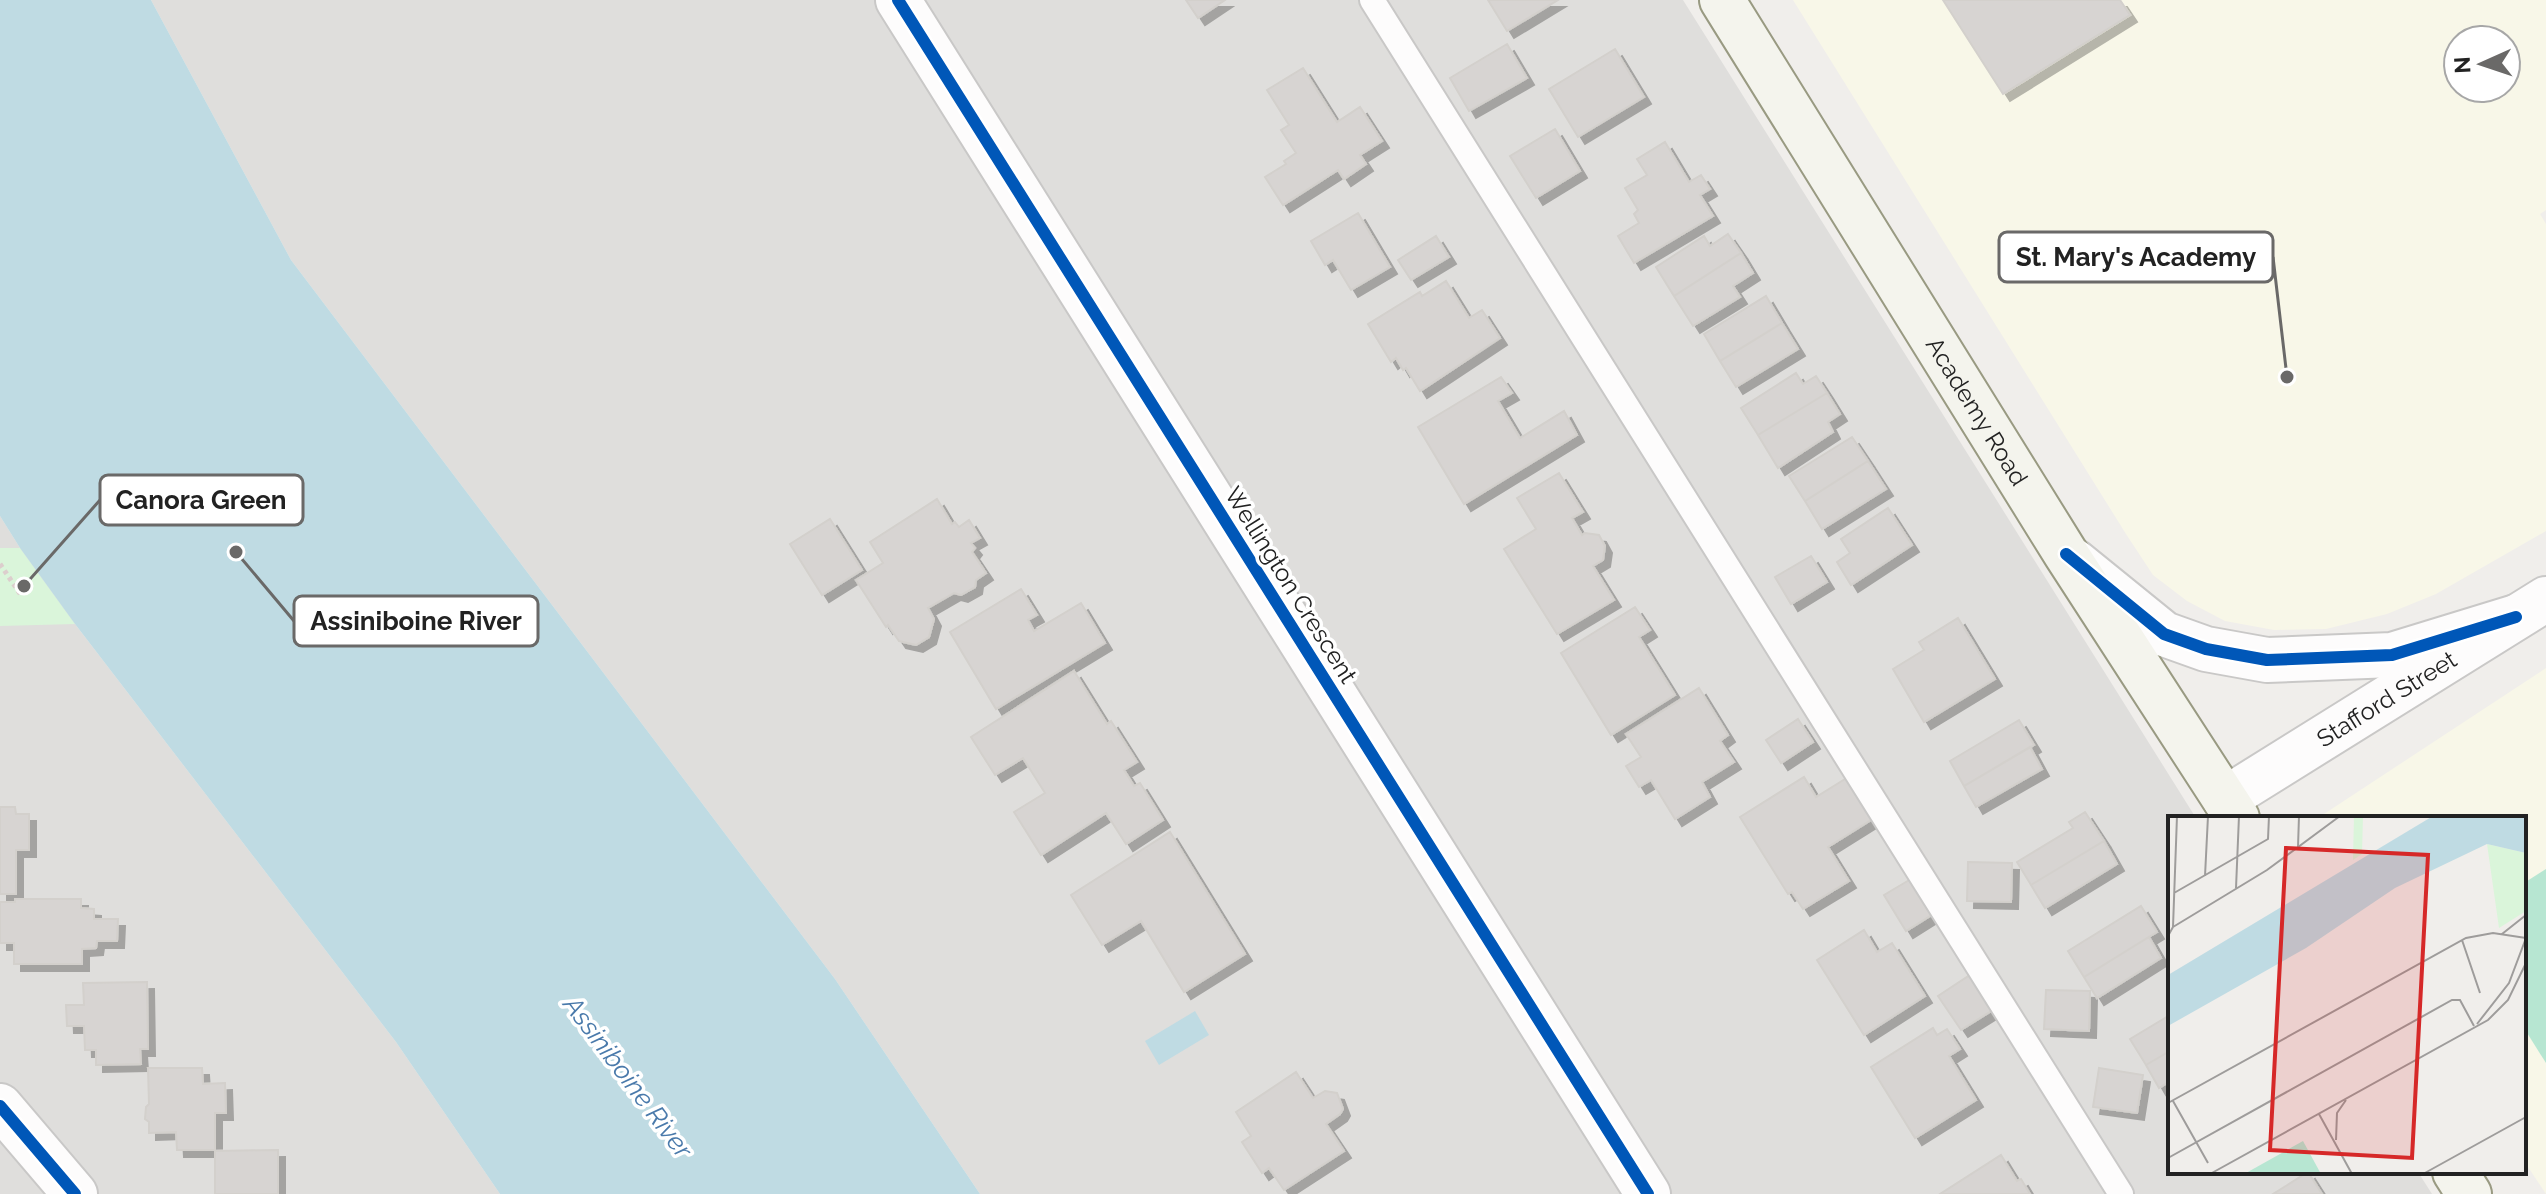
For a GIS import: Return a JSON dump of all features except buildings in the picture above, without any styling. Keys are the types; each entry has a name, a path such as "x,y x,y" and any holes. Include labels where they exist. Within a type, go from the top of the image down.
{"main road":[{"name":"Academy Road","path":"1722,0 2066,554 2231,808"},
{"path":"2456,1174 2469,1194"}],"street":[{"name":"Wellington Crescent","path":"898,0 1648,1194"},
{"path":"2066,554 2164,634 2206,649 2267,660 2392,655 2531,608"},
{"name":"Stafford Street","path":"2231,808 2531,608"},
{"path":"0,1106 75,1194"}],"lane":[{"path":"1372,0 2121,1194"}],"path":[{"path":"0,564 21,595"}],"shaded area":[{"path":"151,0 1683,0 2195,816 2168,816 2168,1174 2419,1174 2432,1194 980,1194 835,979 291,260"},
{"path":"1793,0 2546,0 2546,210 2540,214 2546,224 2546,531 2436,594 2387,614 2326,629 2274,630 2225,621 2187,601 2153,575"},
{"path":"0,516 75,624 396,1042 500,1194 0,1194"},
{"path":"2546,668 2546,1194 2526,1164 2526,816 2321,816"}],"green space":[{"path":"0,548 20,548 75,624 0,626"},
{"path":"2546,869 2546,1063 2526,1031 2526,882"}],"water":[{"path":"0,0 151,0 291,260 835,979 980,1194 500,1194 396,1042 75,624 0,516"},
{"path":"1195,1011 1209,1035 1159,1065 1145,1041"}],"cycle path":[{"path":"898,0 1648,1194"},
{"path":"2066,554 2164,634 2206,649 2267,660 2392,655 2516,617"},
{"path":"0,1106 75,1194"}],"place":[{"name":"St. Mary's Academy","path":"2287,377"},
{"name":"Assiniboine River","path":"236,552"},
{"name":"Canora Green","path":"24,586"}]}
